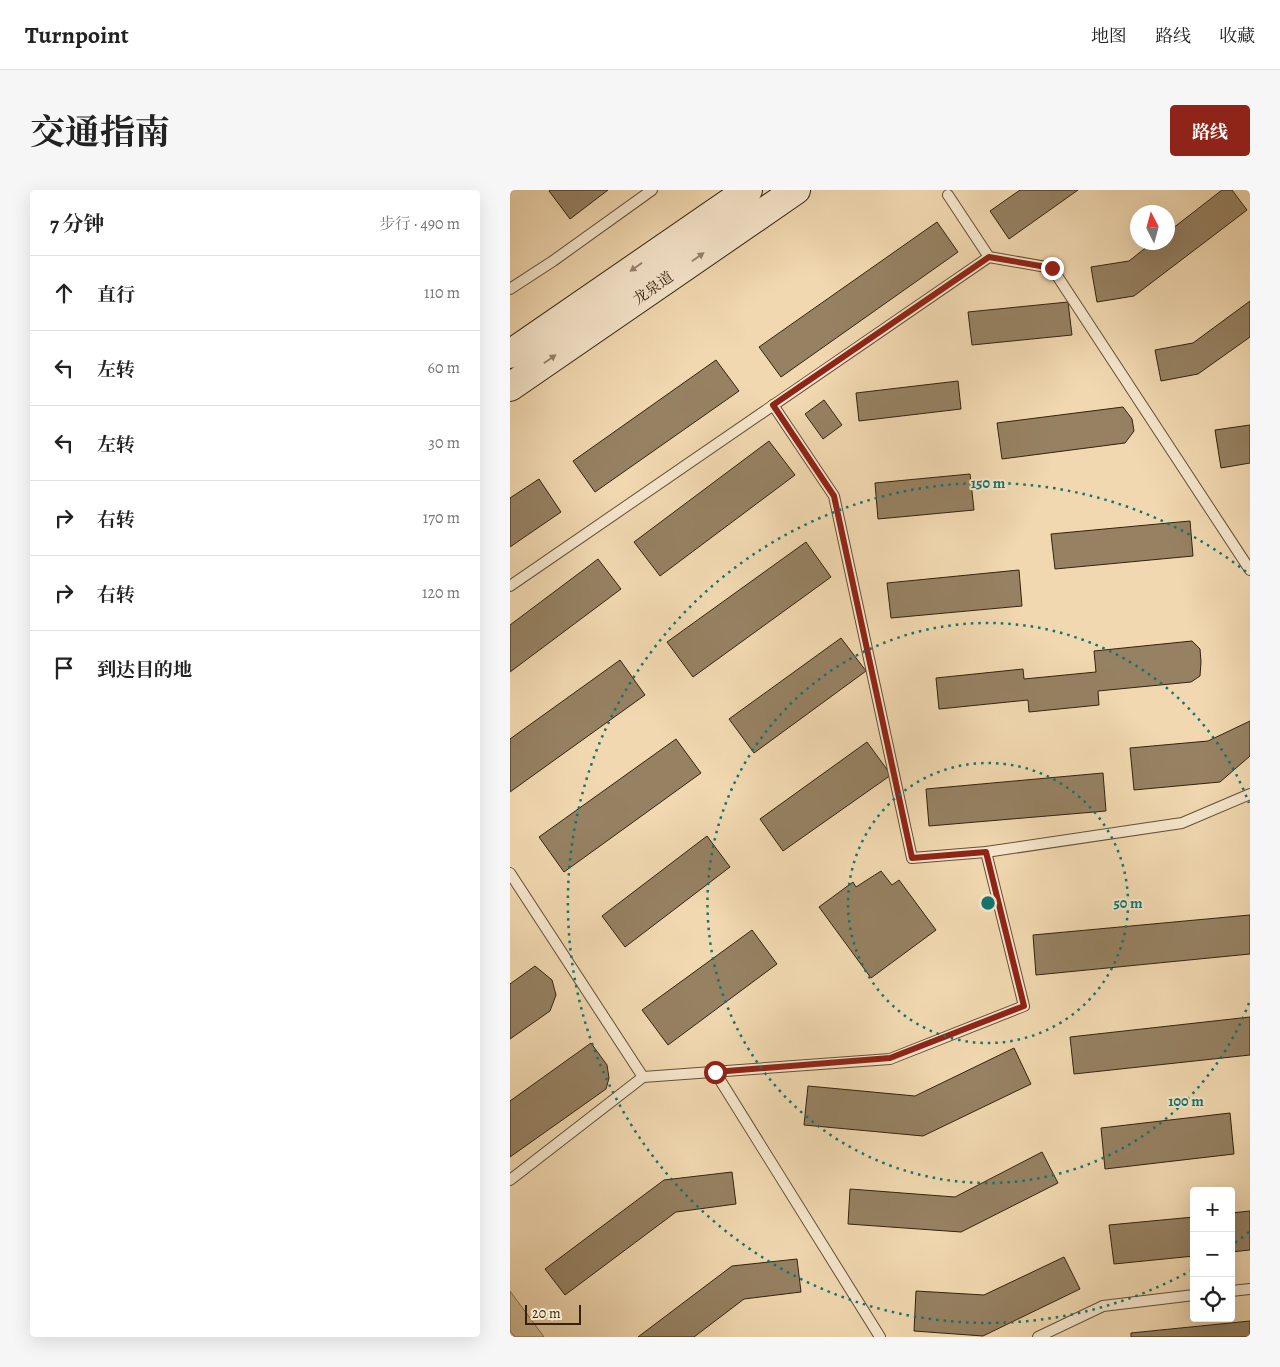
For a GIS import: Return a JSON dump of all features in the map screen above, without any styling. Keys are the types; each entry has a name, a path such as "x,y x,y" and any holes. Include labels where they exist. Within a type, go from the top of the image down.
{"street":[{"name":"龙泉道","path":"510,354 748,190"},
{"name":"龙泉道","path":"510,387 796,190"}],"lane":[{"path":"510,289 553,261 652,190"},
{"path":"948,195 989,257"},
{"path":"510,586 989,257 1052,268 1250,570"},
{"path":"773,405 834,496 912,858 986,852 1182,823 1250,794"},
{"path":"510,1180 643,1077 890,1058 1024,1006 986,852"},
{"path":"510,873 643,1077"},
{"path":"715,1072 880,1337"},
{"path":"1235,1291 1250,1289"},
{"path":"1038,1337 1103,1306 1190,1295"}],"shaded area":[{"path":"510,1291 544,1337 515,1337 510,1331"}],"building":[{"path":"550,190 608,190 570,219"},
{"path":"1020,190 1078,190 1009,239 990,211"},
{"path":"1222,190 1232,190 1247,210 1134,296 1097,302 1091,267 1129,261 1143,250 1175,250 1175,227"},
{"path":"937,222 958,252 781,377 759,347"},
{"path":"1250,301 1250,337 1198,374 1161,381 1155,350 1193,343"},
{"path":"1068,302 1072,335 972,345 968,312"},
{"path":"716,360 739,391 595,492 573,461"},
{"path":"958,381 961,409 859,421 856,393"},
{"path":"824,400 842,425 823,439 805,414"},
{"path":"1123,407 1132,419 1134,431 1125,443 1002,459 997,423"},
{"path":"1250,425 1250,463 1221,468 1215,430"},
{"path":"769,441 795,475 660,576 634,542"},
{"path":"970,474 974,510 878,519 875,483"},
{"path":"539,479 561,512 510,547 510,498"},
{"path":"1190,521 1193,556 1055,569 1051,534"},
{"path":"806,542 831,577 693,677 667,642"},
{"path":"598,559 621,589 510,672 510,625"},
{"path":"1019,570 1022,606 891,618 887,583"},
{"path":"841,638 866,671 754,753 729,719"},
{"path":"1192,641 1200,649 1201,662 1200,676 1191,682 1098,691 1099,705 1029,712 1028,700 939,709 936,678 1023,669 1024,679 1096,672 1094,651"},
{"path":"620,660 645,695 510,792 510,739"},
{"path":"1250,721 1250,756 1220,782 1134,790 1130,748 1208,741"},
{"path":"676,739 701,773 564,872 539,837"},
{"path":"867,742 891,775 783,851 760,819"},
{"path":"1103,773 1106,811 929,826 926,789"},
{"path":"707,836 730,867 625,947 602,916"},
{"path":"881,871 892,885 899,880 936,930 871,978 819,907 853,882 856,887"},
{"path":"1250,915 1250,954 1036,975 1033,935"},
{"path":"752,930 777,964 668,1045 642,1010"},
{"path":"535,966 552,980 556,995 550,1011 510,1039 510,984"},
{"path":"1250,1017 1250,1055 1074,1074 1070,1037"},
{"path":"591,1043 607,1065 609,1078 606,1089 510,1157 510,1101"},
{"path":"1014,1048 1031,1084 923,1136 804,1125 808,1086 915,1096"},
{"path":"1230,1113 1234,1154 1105,1169 1101,1128"},
{"path":"1042,1152 1058,1183 961,1232 848,1224 850,1189 955,1197"},
{"path":"732,1172 736,1204 676,1212 565,1295 545,1269 664,1180"},
{"path":"1250,1211 1250,1250 1235,1252 1235,1213"},
{"path":"1190,1217 1190,1256 1114,1264 1109,1225"},
{"path":"1064,1257 1080,1289 983,1336 914,1331 916,1291 984,1295"},
{"path":"797,1259 801,1292 744,1299 694,1337 638,1337 732,1266"},
{"path":"1250,1321 1250,1337 1131,1337 1131,1333"}],"route":[{"path":"715,1072 890,1058 1024,1006 986,852 912,858 834,496 773,405 989,257 1052,268"}]}
